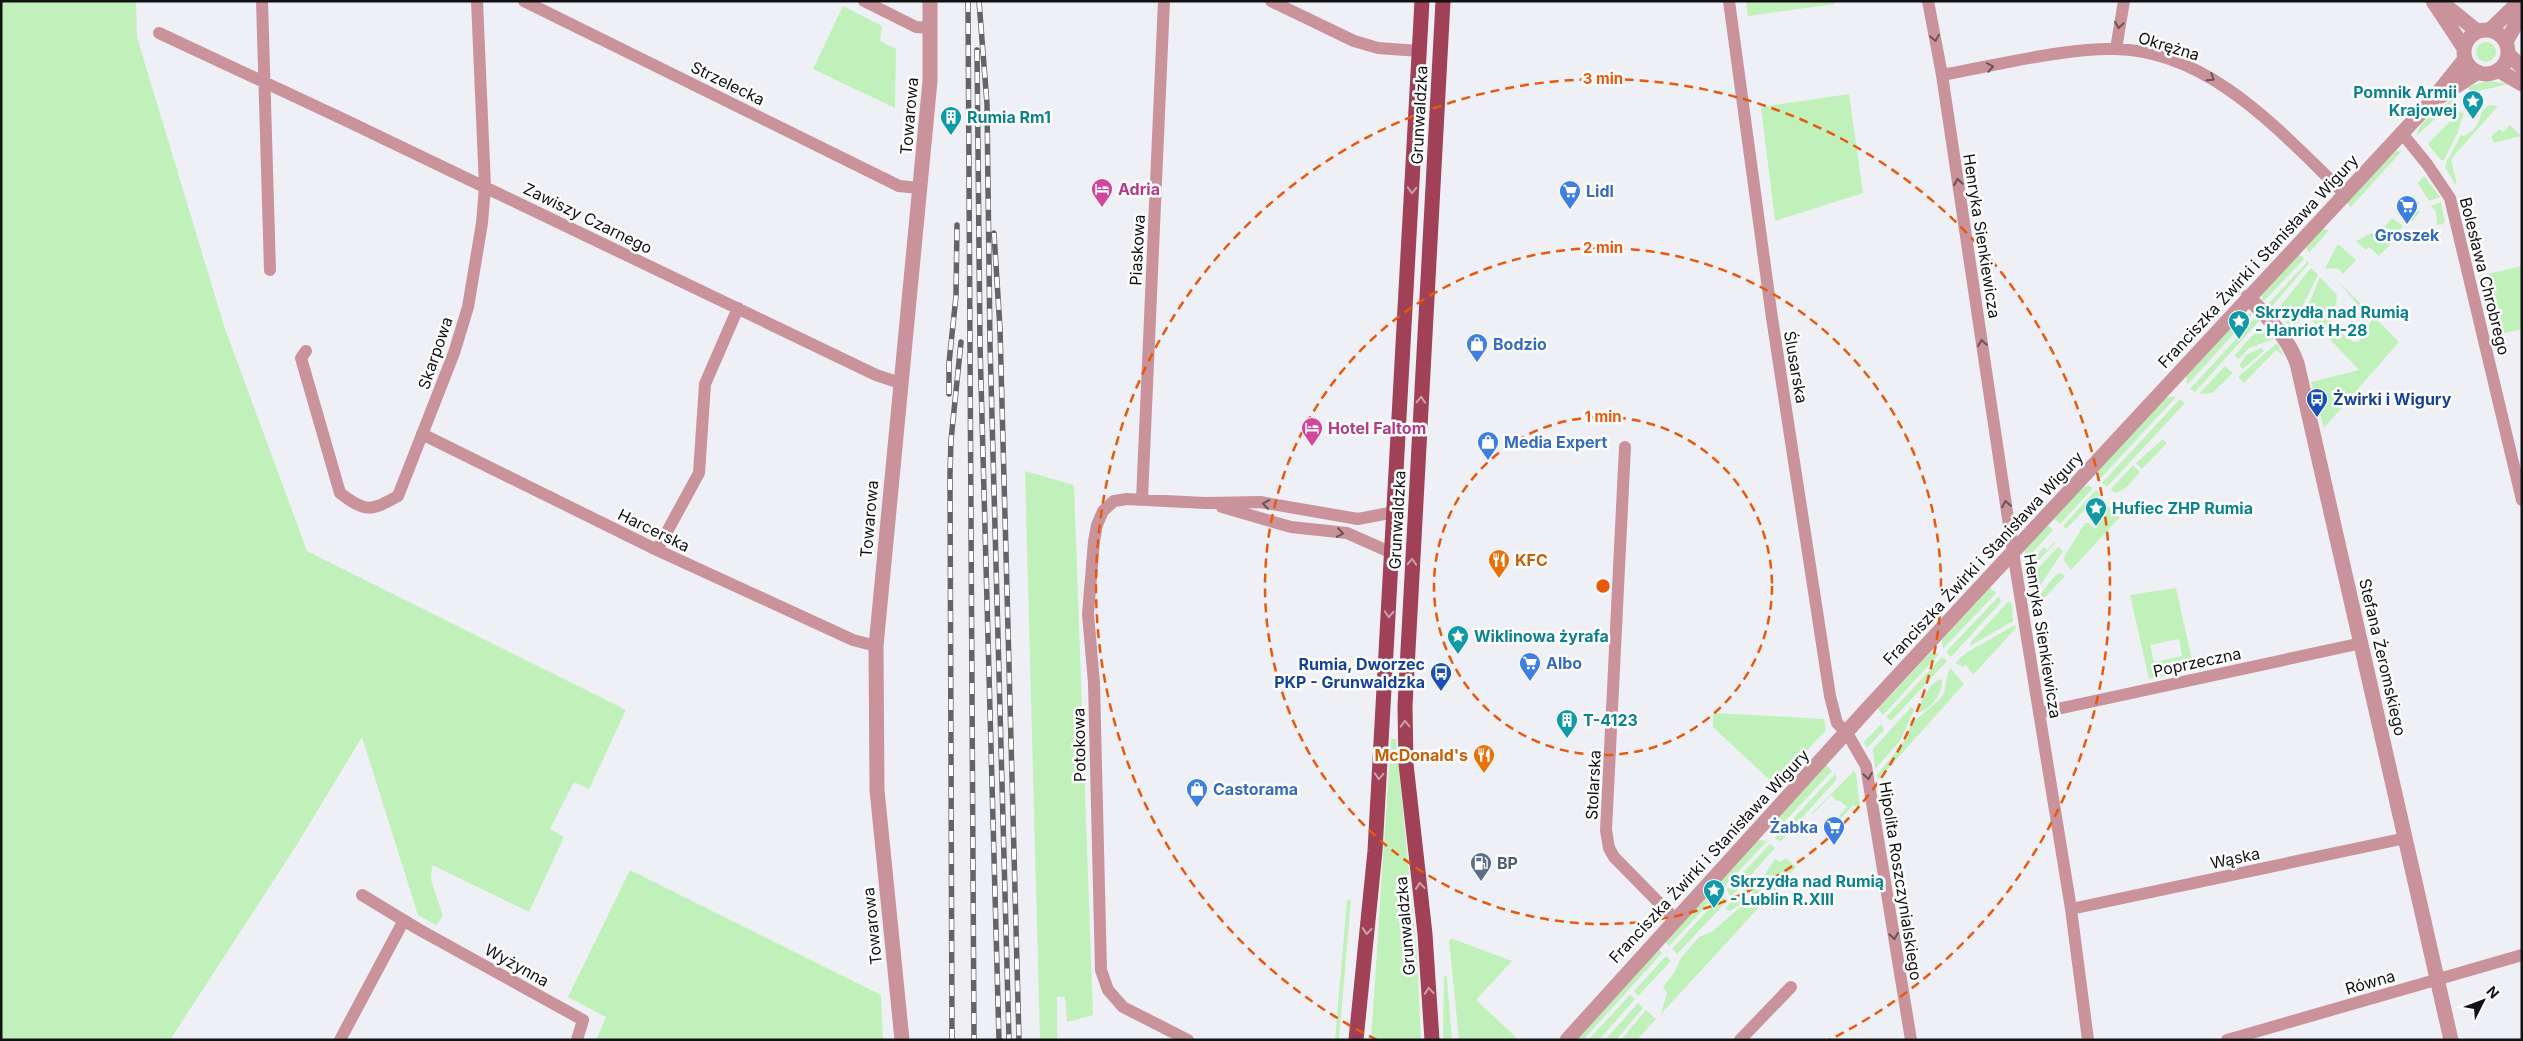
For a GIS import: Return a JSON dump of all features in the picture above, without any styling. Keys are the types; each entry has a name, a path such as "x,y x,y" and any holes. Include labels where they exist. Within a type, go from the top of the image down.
{"main road":[{"name":"Grunwaldzka","path":"1356,1040 1375,851 1422,1"},
{"name":"Grunwaldzka","path":"1432,1040 1425,934 1406,764 1404,706 1443,1"}],"street":[{"path":"262,1 270,270"},
{"name":"Skarpowa","path":"306,351 301,358 340,492 354,504 366,509 378,508 398,496 454,353 468,307 482,223 485,186 477,1"},
{"name":"Strzelecka","path":"524,1 899,186 919,188"},
{"path":"864,1 916,27 931,28"},
{"name":"Towarowa","path":"902,1040 877,790 876,646 930,81 930,1"},
{"name":"Piaskowa","path":"1142,499 1164,1"},
{"path":"1271,1 1354,41 1378,48 1419,51"},
{"name":"Ślusarska","path":"1728,1 1772,318 1830,696 1837,723 1847,733"},
{"name":"Henryka Sienkiewicza","path":"1928,1 1942,76 2013,552 2071,909 2088,1040"},
{"path":"2116,49 2124,1"},
{"path":"2433,1 2473,69 2488,74 2498,70 2506,60 2507,48 2522,13"},
{"path":"2440,1 2484,31 2496,32 2522,67"},
{"path":"2465,53 2469,38 2484,31 2520,1"},
{"name":"Zawiszy Czarnego","path":"159,33 485,186 876,375 900,383"},
{"name":"Okrężna","path":"1942,76 2064,54 2116,49 2159,56 2187,65 2208,76 2259,113 2344,193"},
{"name":"Franciszka Żwirki i Stanisława Wigury","path":"1567,1040 1675,919 2344,193 2429,104 2465,53"},
{"path":"2498,70 2522,84"},
{"name":"Franciszka Żwirki i Stanisława Wigury","path":"2429,104 2478,72"},
{"name":"Bolesława Chrobrego","path":"2401,132 2427,164 2450,198 2522,500"},
{"name":"Stefana Żeromskiego","path":"2248,297 2284,336 2297,363 2451,1040"},
{"path":"657,550 699,473 705,384 738,308"},
{"name":"Harcerska","path":"422,434 657,550 853,640 876,646"},
{"name":"Stolarska","path":"1625,447 1606,830 1609,848 1614,857 1675,919"},
{"name":"Potokowa","path":"1188,1040 1123,1007 1108,990 1100,970 1094,683 1088,614 1096,525 1103,512 1114,501 1127,498 1205,503 1260,502 1358,519 1394,512"},
{"name":"Potokowa","path":"1205,503 1291,527 1347,533 1392,553"},
{"name":"Poprzeczna","path":"2039,713 2362,643"},
{"name":"Hipolita Roszczynialskiego","path":"1847,733 1866,766 1911,1040"},
{"name":"Wąska","path":"2071,909 2406,838"},
{"path":"340,1040 404,920 362,895"},
{"name":"Wyżynna","path":"404,920 583,1020 577,1040"},
{"name":"Równa","path":"2227,1040 2522,955"},
{"path":"1740,1040 1791,987"}],"green space":[{"path":"1,1 136,1 137,37 224,326 307,551 626,710 589,789 574,782 550,829 564,837 529,912 432,865 431,880 443,916 436,925 418,915 362,737 296,846 170,1040 1,1040"},
{"path":"1746,1 1834,1 1835,4 1748,16"},
{"path":"843,6 882,26 880,41 896,49 895,108 813,69"},
{"path":"2486,42 2493,45 2496,52 2493,59 2486,62 2479,59 2476,52 2479,45"},
{"path":"2488,81 2509,84 2474,92 2466,87"},
{"path":"1849,94 1863,193 1775,221 1761,107"},
{"path":"2454,97 2456,100 2416,136 2421,124"},
{"path":"2489,105 2498,106 2451,159 2457,185 2445,167 2446,163 2461,135 2464,136 2474,128 2482,111"},
{"path":"2459,112 2464,113 2457,134 2444,160 2441,160 2428,144"},
{"path":"2510,125 2521,136 2494,143 2491,137 2499,129 2503,132"},
{"path":"2396,151 2402,151 2351,207 2346,203"},
{"path":"2424,176 2440,197 2429,201 2418,183"},
{"path":"2413,195 2420,204 2415,208 2420,212 2412,221 2410,219 2407,222 2397,213"},
{"path":"2441,202 2445,223 2437,225 2436,212 2431,206"},
{"path":"2392,218 2403,226 2400,230 2402,232 2379,256 2369,247 2366,250 2356,241 2372,233 2376,236"},
{"path":"2322,229 2329,230 2309,253 2306,247"},
{"path":"2338,244 2356,260 2343,274 2339,269 2325,268"},
{"path":"2300,255 2304,259 2263,302 2262,295 2295,256"},
{"path":"2308,261 2309,263 2269,310 2266,306"},
{"path":"2522,266 2522,329 2493,336 2479,276"},
{"path":"2311,268 2318,275 2303,305 2289,325 2276,311"},
{"path":"2320,277 2337,295 2336,305 2328,313 2335,326 2346,336 2354,342 2359,341 2371,321 2337,280 2399,342 2324,428 2311,382 2359,370 2306,314 2295,325 2299,338 2291,329 2310,301"},
{"path":"2244,313 2252,314 2187,385 2186,376"},
{"path":"2256,317 2260,320 2195,392 2190,389"},
{"path":"2261,326 2274,339 2249,348 2239,359 2234,356"},
{"path":"2277,343 2284,356 2276,350 2244,383 2238,377"},
{"path":"2261,348 2264,351 2243,369 2239,366 2246,355"},
{"path":"2225,366 2233,373 2212,393 2199,394"},
{"path":"2176,397 2099,480 2098,470 2164,399"},
{"path":"2180,399 2185,403 2107,487 2102,483"},
{"path":"2163,439 2167,443 2142,469 2136,463"},
{"path":"2133,465 2140,472 2132,481 2123,490 2116,493 2110,490"},
{"path":"1025,471 1074,485 1093,1015 1067,1022 1065,997 1057,997 1057,1040 1040,1040"},
{"path":"2088,485 2093,488 2060,524 2054,518 2082,488"},
{"path":"2096,490 2100,494 2066,529 2063,526"},
{"path":"2102,501 2120,517 2071,570 2063,559 2085,523 2089,523 2095,529 2097,527 2091,521 2090,515"},
{"path":"2048,525 2053,530 2023,563 2025,549"},
{"path":"2055,543 2024,576 2024,569 2044,547 2047,550"},
{"path":"2058,547 2063,551 2038,589 2033,592 2030,581 2032,575"},
{"path":"2060,573 2065,576 2034,609 2033,601 2053,578"},
{"path":"1990,588 1996,593 1943,649 1942,640"},
{"path":"2176,588 2194,669 2149,679 2130,595","holes":["2179,639 2182,656 2154,662 2150,645"]},
{"path":"1999,596 2001,602 1951,657 1946,652"},
{"path":"2008,602 2012,603 2013,621 1970,646 1970,643"},
{"path":"2015,625 2016,628 1973,675 1966,665 1963,667 1955,663 1966,653"},
{"path":"1935,652 1939,654 1883,715 1878,709 1930,653"},
{"path":"1942,657 1947,661 1891,721 1886,717"},
{"path":"1950,668 1964,684 1878,780 1877,775 1903,743 1912,723 1939,700 1944,693"},
{"path":"1942,679 1942,685 1935,700 1918,713 1926,693 1934,683"},
{"path":"1911,707 1914,709 1900,741 1875,769 1873,749"},
{"path":"1713,713 1824,719 1826,730 1775,785 1713,727"},
{"path":"1881,724 1884,730 1867,748 1864,742"},
{"path":"1391,739 1396,739 1417,956 1421,1040 1371,1040"},
{"path":"1826,765 1832,771 1772,835 1772,824"},
{"path":"1854,771 1860,808 1853,805 1833,827 1831,825 1847,807 1831,795 1812,813"},
{"path":"1835,774 1837,779 1780,842 1775,838"},
{"path":"1758,840 1767,841 1669,946 1664,941"},
{"path":"1770,844 1775,848 1731,897 1727,890"},
{"path":"1786,858 1796,867 1661,1014 1667,993 1663,987 1674,973 1681,958 1699,937 1713,931 1746,902 1775,859 1781,862"},
{"path":"630,870 881,995 883,1040 596,1040 606,1017 568,997"},
{"path":"1759,872 1742,903 1730,911 1725,909"},
{"path":"1721,896 1728,900 1677,954 1672,949"},
{"path":"1347,900 1351,900 1339,1040 1335,1040"},
{"path":"1453,939 1512,961 1476,1000 1519,1040 1459,1040 1449,940"},
{"path":"1658,948 1662,953 1583,1040 1577,1040 1596,1016"},
{"path":"1666,956 1671,961 1638,996 1634,991"},
{"path":"1444,976 1447,977 1452,1040 1443,1040"},
{"path":"1630,995 1635,999 1599,1040 1588,1040"},
{"path":"1638,1003 1643,1008 1616,1040 1605,1040"},
{"path":"1646,1010 1656,1019 1637,1040 1621,1040"}],"railway":[{"path":"968,1 974,1040"},
{"path":"979,1 987,104 990,344 1009,1040"},
{"path":"977,50 980,345 999,1040"},
{"path":"949,394 949,363 956,296 957,225"},
{"path":"994,233 1000,329 1019,1040"},
{"path":"952,1040 950,474 951,440 961,342"}],"place":[{"name":"Pomnik Armii Krajowej","path":"2473,120"},
{"name":"Rumia Rm1","path":"951,136"},
{"name":"Adria","path":"1102,208"},
{"name":"Lidl","path":"1570,210"},
{"name":"Groszek","path":"2407,225"},
{"name":"Skrzydła nad Rumią - Hanriot H-28","path":"2239,340"},
{"name":"Bodzio","path":"1477,363"},
{"name":"Żwirki i Wigury","path":"2317,418"},
{"name":"Hotel Faltom","path":"1312,447"},
{"name":"Media Expert","path":"1488,461"},
{"name":"Hufiec ZHP Rumia","path":"2096,527"},
{"name":"KFC","path":"1499,579"},
{"name":"Wiklinowa żyrafa","path":"1458,655"},
{"name":"Albo","path":"1530,682"},
{"name":"Rumia, Dworzec PKP - Grunwaldzka","path":"1441,692"},
{"name":"T-4123","path":"1567,739"},
{"name":"McDonald's","path":"1484,774"},
{"name":"Castorama","path":"1197,808"},
{"name":"Żabka","path":"1834,846"},
{"name":"BP","path":"1481,882"},
{"name":"Skrzydła nad Rumią - Lublin R.XIII","path":"1714,909"}]}
